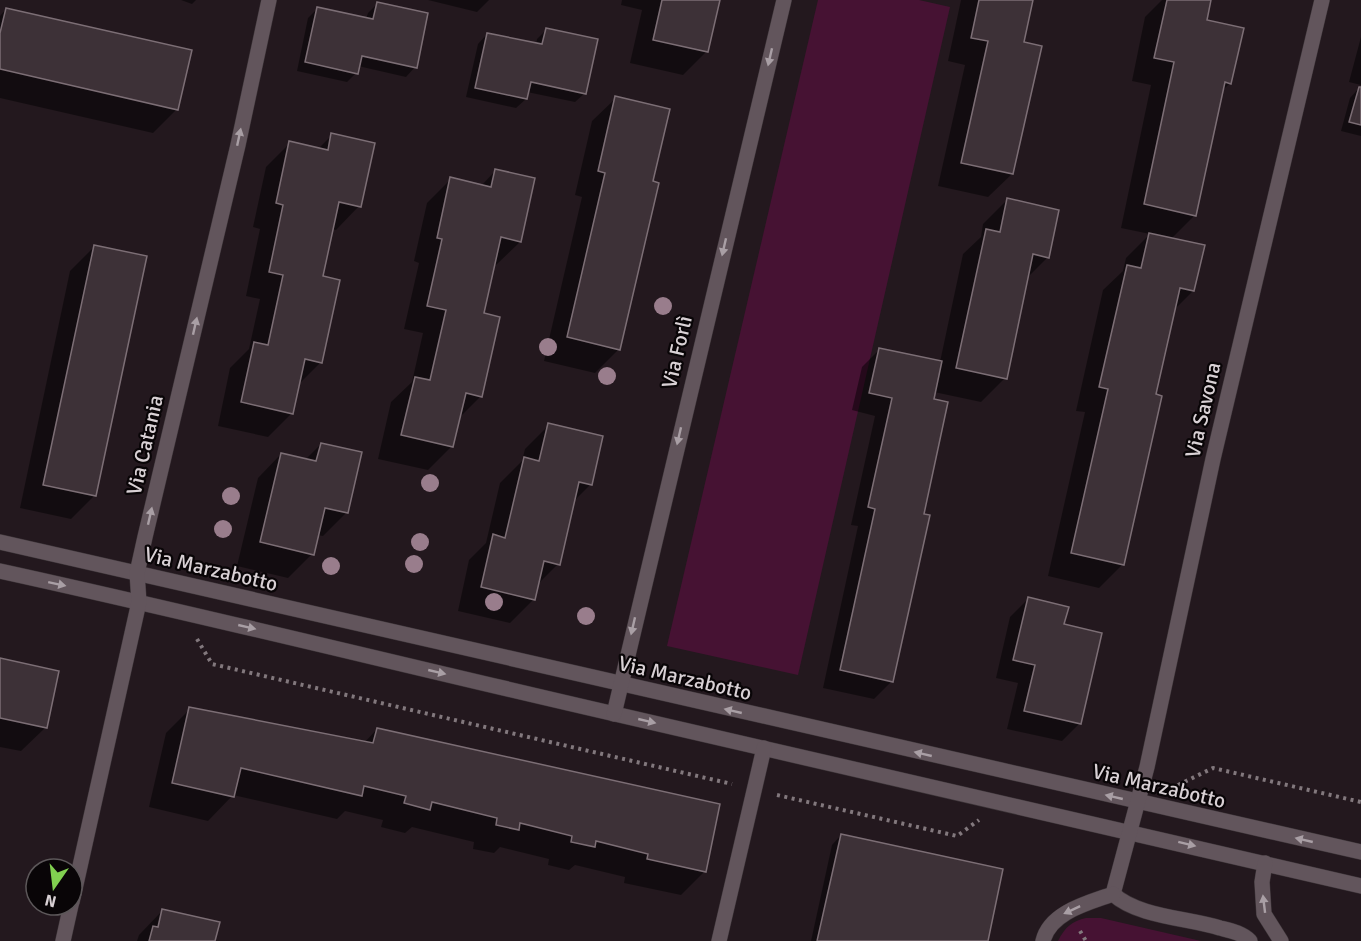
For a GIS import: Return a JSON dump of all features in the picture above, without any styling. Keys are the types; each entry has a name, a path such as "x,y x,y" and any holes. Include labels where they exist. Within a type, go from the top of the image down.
{"street":[{"name":"Via Catania","path":"82,857 139,602 137,573 269,0"},
{"name":"Via Forlì","path":"614,714 622,685 628,646 783,0"},
{"name":"Via Savona","path":"1113,894 1144,780 1213,459 1323,0"},
{"name":"Via Marzabotto","path":"0,542 1361,852"},
{"path":"0,571 1361,886"},
{"path":"719,941 764,748"},
{"path":"1265,863 1262,882 1264,914 1281,941"},
{"path":"1043,941 1046,931 1064,913 1113,894 1123,903 1139,909 1212,925 1239,933 1250,941"},
{"name":"Via Catania","path":"63,941 69,917"}],"path":[{"path":"192,635 212,664 729,783"},
{"path":"1144,780 1174,787 1213,768 1361,802"}],"shaded area":[{"path":"818,0 919,0 950,7 798,675 667,646"},
{"path":"1086,918 1101,918 1201,941 1058,941 1069,925"}],"building":[{"path":"662,0 720,0 708,52 653,40"},
{"path":"979,0 1033,0 1024,42 1042,46 1013,174 961,163 988,41 971,38"},
{"path":"1167,0 1211,0 1207,20 1244,28 1231,84 1225,82 1196,216 1144,204 1174,62 1154,58"},
{"path":"377,2 428,13 417,68 362,56 358,74 305,62 317,7 373,19"},
{"path":"6,8 192,50 178,110 0,69 0,33"},
{"path":"546,28 598,39 586,94 531,82 527,99 475,88 487,33 542,44"},
{"path":"1359,87 1361,87 1361,125 1349,122"},
{"path":"615,96 670,109 653,181 659,183 620,350 567,337 605,173 598,171"},
{"path":"331,133 375,143 361,207 339,202 323,276 340,280 322,363 305,359 293,414 241,402 254,342 268,345 283,275 269,272 283,205 276,203 289,141 328,150"},
{"path":"495,169 535,178 521,242 501,237 484,313 500,317 482,397 466,393 453,447 401,435 415,377 430,380 446,310 427,306 442,239 437,238 450,177 491,187"},
{"path":"1007,198 1059,210 1049,258 1033,254 1007,379 956,368 986,229 1000,232"},
{"path":"1149,233 1205,245 1194,291 1180,288 1156,394 1162,396 1124,565 1071,553 1108,389 1099,387 1127,265 1141,268"},
{"path":"94,245 147,256 96,496 43,485"},
{"path":"879,348 942,361 934,399 948,402 924,514 930,515 893,682 840,670 875,509 868,507 892,398 869,393"},
{"path":"548,423 603,436 592,485 579,482 560,565 544,561 535,600 481,587 493,534 505,538 524,457 539,461"},
{"path":"321,443 362,452 348,513 325,508 314,555 260,542 281,453 316,461"},
{"path":"1028,597 1069,607 1064,624 1102,633 1081,724 1024,711 1035,665 1013,660"},
{"path":"0,658 59,671 47,728 0,718"},
{"path":"189,707 373,743 377,728 720,804 706,872 647,859 648,854 596,841 595,847 571,842 572,836 520,823 519,830 496,825 497,818 432,802 430,810 404,803 406,796 364,786 362,796 241,768 234,797 172,783"},
{"path":"841,834 1003,869 988,941 817,941"},
{"path":"162,909 220,922 215,941 149,941 153,926 158,927"}]}
